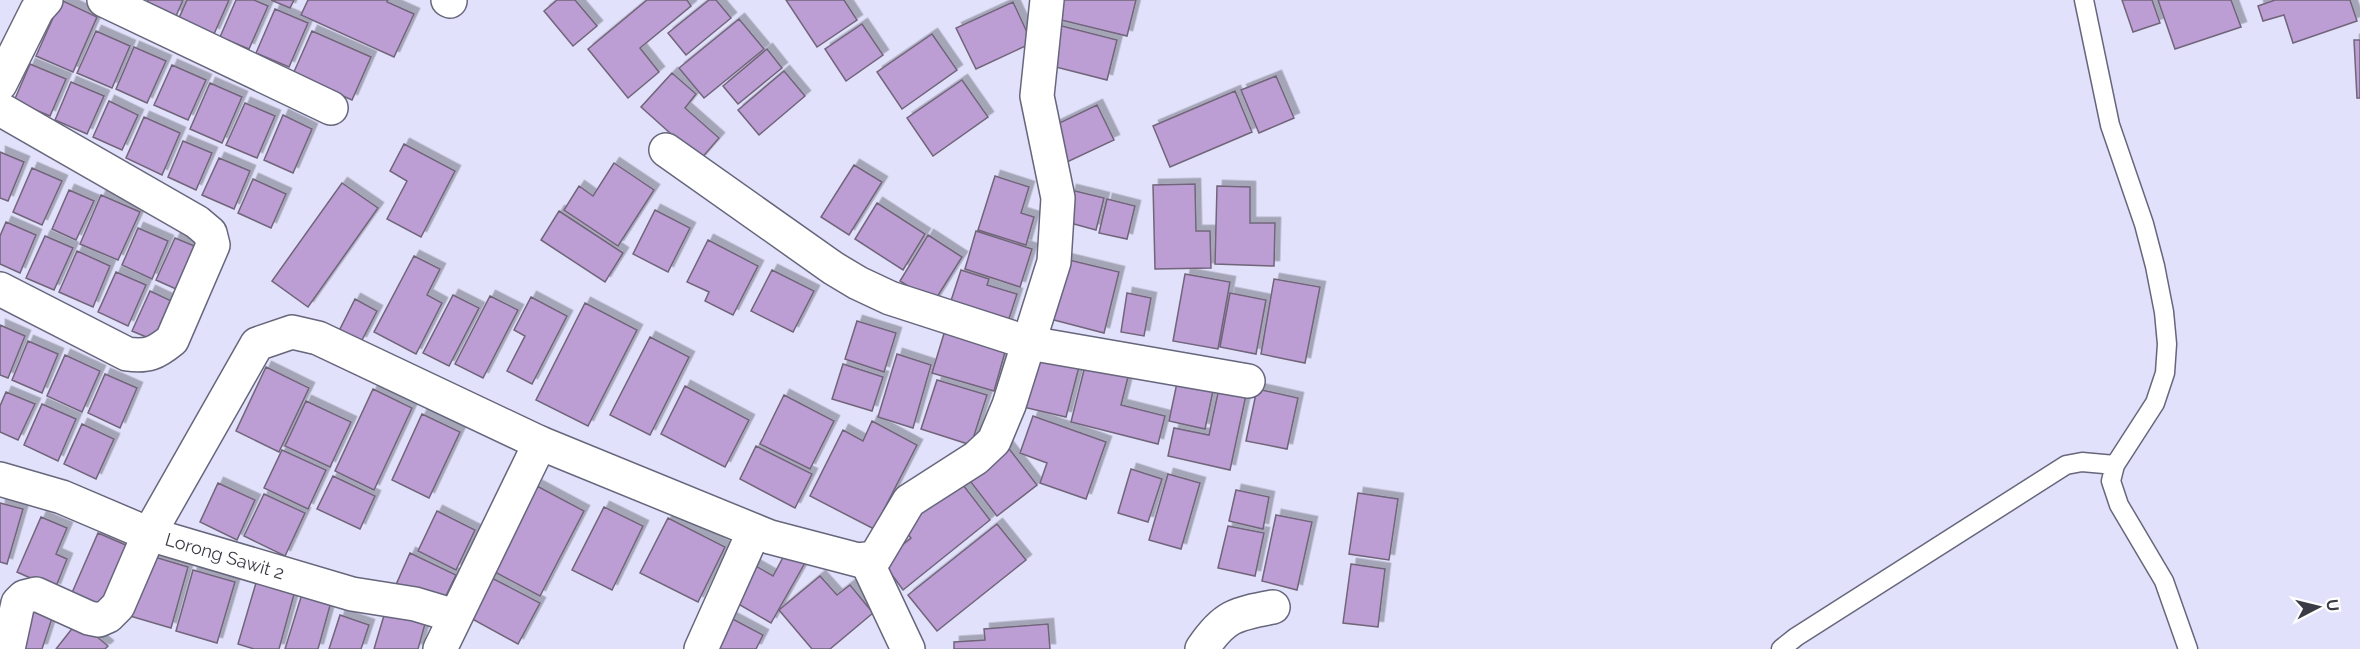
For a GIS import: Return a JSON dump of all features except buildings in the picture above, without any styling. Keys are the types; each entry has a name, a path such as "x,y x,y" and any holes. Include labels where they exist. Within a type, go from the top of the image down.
{"street":[{"path":"104,0 331,108"},
{"path":"8,649 18,603 24,597 36,594 99,620 108,616 118,606 149,534 257,344 292,332 318,338 540,443 754,531 858,560 875,558 909,501 976,458 994,441 1009,405 1054,262 1058,198 1037,96 1047,0"},
{"path":"0,84 37,3"},
{"path":"0,109 197,222 210,233 213,245 172,340 161,349 143,356 128,354 0,289"},
{"path":"666,150 858,283 890,298 1029,343 1248,381"},
{"path":"440,649 540,443"},
{"name":"Lorong Sawit 2","path":"6,476 149,534 352,594 415,604 455,616"},
{"path":"701,649 754,531"},
{"path":"866,560 908,649"},
{"path":"1202,649 1215,630 1237,613 1273,607"}],"lane":[{"path":"2084,0 2110,126 2144,224 2155,266 2164,312 2167,344 2165,373 2155,403 2115,465 2111,481 2113,492 2164,581 2188,649"},
{"path":"1781,649 1796,637 2066,465 2082,462 2115,465"}]}
